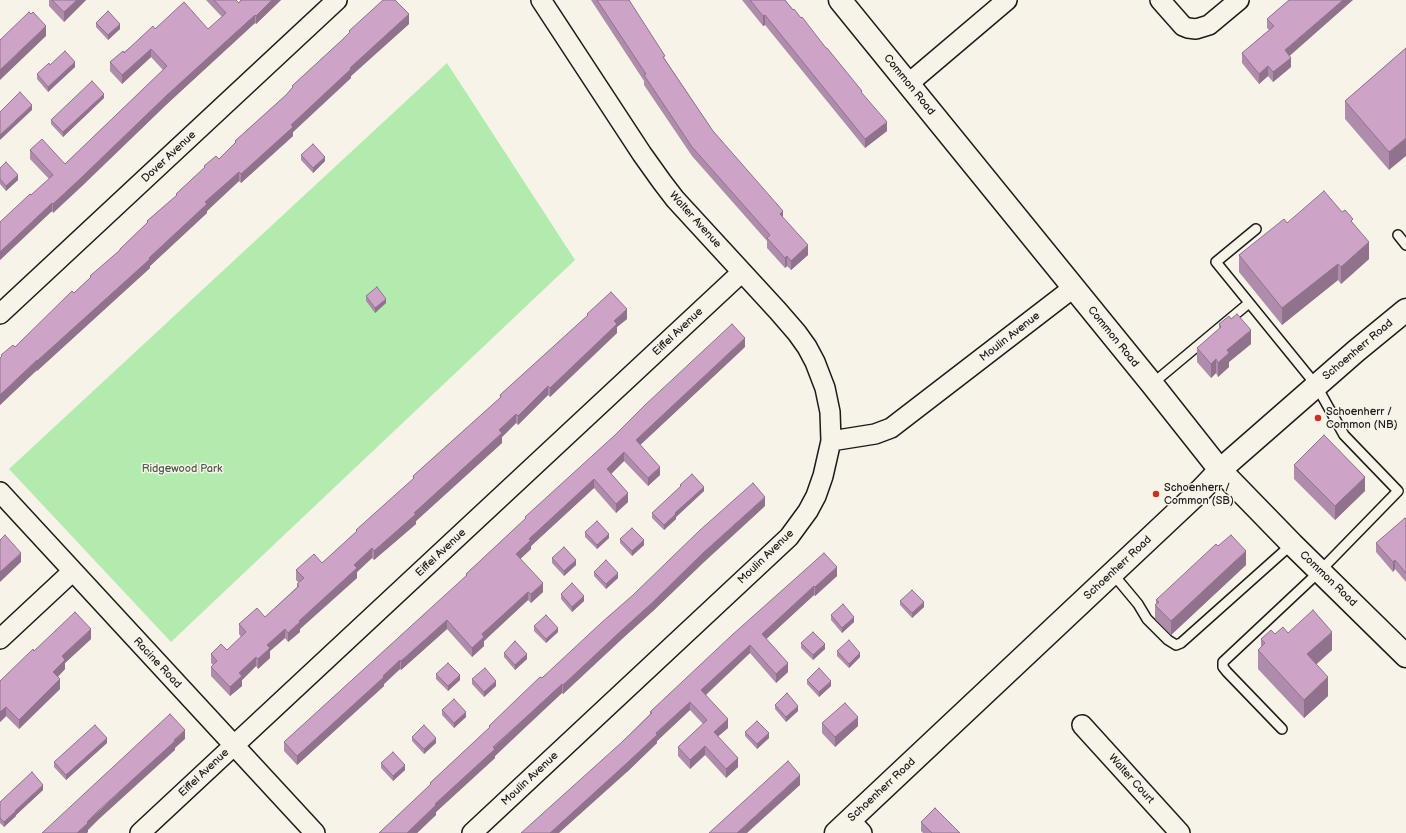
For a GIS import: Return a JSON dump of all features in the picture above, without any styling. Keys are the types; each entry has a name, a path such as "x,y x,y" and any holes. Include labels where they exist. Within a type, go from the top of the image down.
{"street":[{"name":"Dover Avenue","path":"0,314 337,0"},
{"name":"Walter Avenue","path":"541,0 642,154 675,199 797,333 815,362 823,382 828,406 831,441"},
{"name":"Common Road","path":"840,0 1220,470 1292,544 1406,656"},
{"path":"908,84 1007,0"},
{"path":"1160,0 1183,26 1192,29 1203,28 1209,25 1239,0"},
{"name":"Eiffel Avenue","path":"140,833 742,272"},
{"name":"Moulin Avenue","path":"472,833 789,537 808,511 816,496 823,476 831,441 875,434 891,428 1074,288"},
{"name":"Schoenherr Road","path":"849,829 1220,470 1316,385 1406,310"},
{"name":"Racine Road","path":"0,492 315,833"},
{"path":"0,639 73,571"},
{"name":"Walter Court","path":"1082,725 1180,833"}],"lane":[{"path":"1256,229 1216,262 1316,385 1344,435 1398,491 1320,571 1223,662 1223,667 1227,672 1282,729"},
{"path":"1398,235 1406,245"},
{"path":"1152,384 1249,304"},
{"path":"1113,574 1138,604 1147,619 1168,640 1176,645 1181,643 1292,544"}],"green space":[{"name":"Ridgewood Park","path":"447,63 575,260 171,642 9,469"}],"building":[{"path":"52,0 77,0 64,12"},
{"path":"214,0 236,0 239,3 241,0 272,0 167,95 82,177 0,252 0,222 53,175 30,150 42,139 65,164 167,66 151,49 122,75 110,62 123,51 124,53 153,26 155,29 184,2 208,29 226,13"},
{"path":"383,0 395,0 409,14 291,125 293,127 241,174 239,172 205,202 207,204 149,258 150,259 0,395 1,355 13,345 15,347 72,291 74,293 91,277 90,276 120,250 148,222 147,221 177,195 176,194 205,167 204,166 216,156 219,159 236,142 235,141 286,95 293,87 292,86"},
{"path":"597,0 629,0 665,56 663,57 713,131 783,211 780,214 808,245 791,261 787,256 785,258 767,238 770,235 692,147 644,75 646,74"},
{"path":"750,0 785,0 801,18 802,17 862,91 861,92 887,122 865,139 765,15 763,16"},
{"path":"1289,0 1343,0 1285,50 1291,58 1273,72 1268,66 1259,74 1242,53 1274,26 1267,19"},
{"path":"108,11 120,24 108,35 96,23"},
{"path":"29,12 31,14 33,12 46,26 0,70 0,40"},
{"path":"1406,48 1406,138 1389,152 1345,101"},
{"path":"65,51 75,62 48,87 37,74 49,63 50,65"},
{"path":"92,81 104,94 63,132 51,120"},
{"path":"20,92 32,105 0,135 0,112"},
{"path":"313,144 325,157 313,168 301,155"},
{"path":"6,162 18,175 6,186 0,179 0,168"},
{"path":"1324,191 1342,212 1345,210 1353,219 1351,221 1369,242 1341,267 1338,264 1282,308 1239,255 1284,219 1287,223"},
{"path":"377,287 386,299 375,308 366,296"},
{"path":"611,292 627,309 614,321 617,324 550,388 548,386 518,416 516,414 499,430 502,433 414,513 416,514 374,551 372,548 354,565 357,568 299,621 300,622 288,633 285,629 267,645 270,648 258,659 256,657 239,673 242,676 230,687 211,667 217,661 211,654 221,644 227,650 246,632 239,624 257,608 265,617 299,586 297,584 304,578 296,570 314,554 322,563 414,478 413,476 501,397 500,395 588,315 587,314"},
{"path":"1237,314 1251,330 1227,350 1229,353 1218,363 1216,359 1211,364 1197,348 1221,327 1219,324 1229,316 1231,319"},
{"path":"732,324 745,338 636,440 660,467 648,478 624,452 607,469 628,493 616,504 594,479 529,539 531,540 516,554 543,583 531,594 528,592 482,634 484,637 472,648 447,620 401,661 400,660 383,676 384,677 297,756 284,742 467,575 466,574 526,518 525,517 615,435"},
{"path":"1324,435 1365,477 1335,506 1294,465"},
{"path":"692,474 704,487 664,525 652,513"},
{"path":"753,483 765,497 704,552 653,602 563,685 562,684 493,747 495,749 435,804 436,805 407,833 379,833 540,677 542,678 633,595 699,531"},
{"path":"1405,518 1406,573 1395,560 1393,562 1376,543"},
{"path":"597,521 609,534 597,545 585,532"},
{"path":"632,528 644,540 632,551 620,539"},
{"path":"5,535 21,553 0,572 0,540"},
{"path":"1231,535 1246,551 1171,621 1155,605 1159,602 1156,600 1216,544 1218,546"},
{"path":"564,547 576,560 564,571 552,558"},
{"path":"824,553 837,567 762,634 788,663 776,674 750,645 701,690 728,719 714,732 738,758 726,769 705,746 690,760 678,747 707,720 690,702 656,733 657,735 550,833 521,833 622,742 652,713 650,712 732,635"},
{"path":"606,560 618,573 606,584 594,572"},
{"path":"572,583 584,596 572,607 561,594"},
{"path":"912,590 924,602 912,613 900,601"},
{"path":"843,604 854,617 842,628 831,615"},
{"path":"1313,610 1332,632 1307,654 1328,677 1304,700 1258,650 1265,643 1261,639 1271,630 1275,634 1283,627 1288,633"},
{"path":"75,612 91,629 62,656 65,660 53,672 60,679 19,720 6,707 0,712 0,681 33,649 34,651"},
{"path":"546,615 558,628 546,639 534,626"},
{"path":"813,632 825,644 813,655 801,643"},
{"path":"849,640 860,653 849,664 837,651"},
{"path":"515,641 527,654 515,665 504,653"},
{"path":"448,663 460,675 448,686 436,674"},
{"path":"485,668 496,681 484,692 472,679"},
{"path":"819,668 831,681 819,692 807,680"},
{"path":"787,693 798,706 786,717 775,705"},
{"path":"454,699 466,712 454,723 442,710"},
{"path":"845,703 858,717 835,737 822,723"},
{"path":"170,714 185,730 174,740 175,741 98,811 87,822 88,823 77,833 42,833"},
{"path":"757,721 769,733 757,744 745,732"},
{"path":"95,725 107,738 66,775 54,762"},
{"path":"424,725 436,738 424,749 412,737"},
{"path":"393,752 405,765 393,776 381,763"},
{"path":"788,761 800,775 737,833 709,833"},
{"path":"32,772 43,785 4,822 0,818 0,802"},
{"path":"935,808 960,833 932,833 921,822"}],"place":[{"name":"Schoenherr / Common (NB)","path":"1318,418"},
{"name":"Schoenherr / Common (SB)","path":"1156,494"}]}
